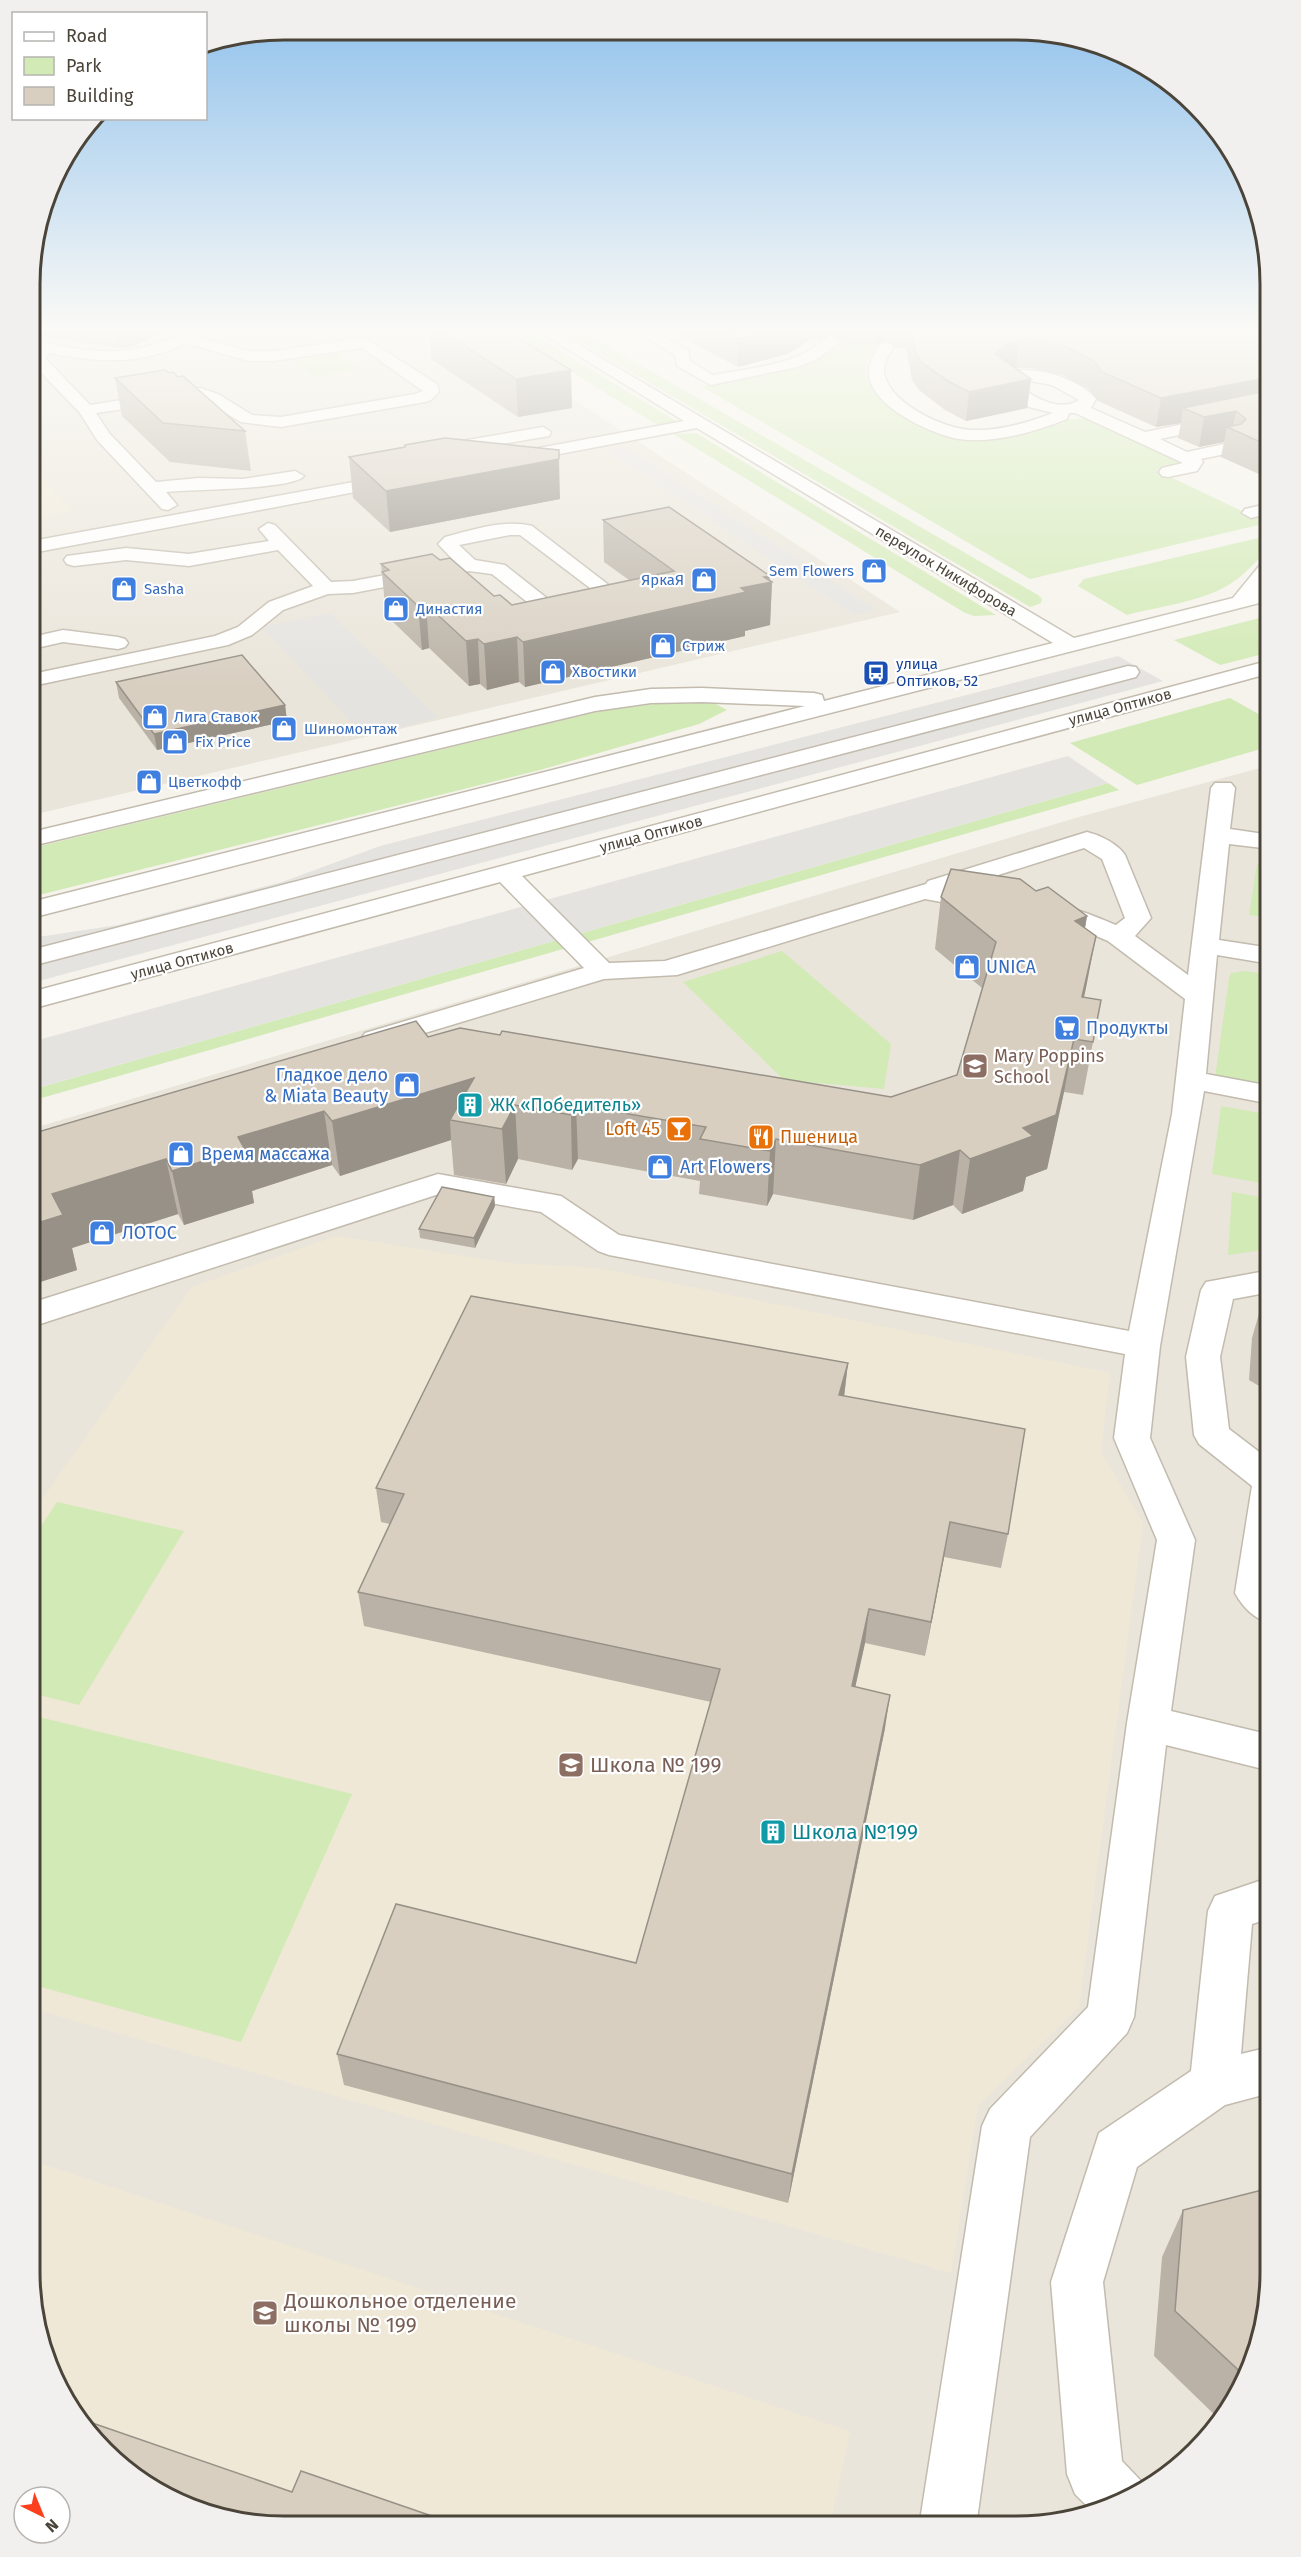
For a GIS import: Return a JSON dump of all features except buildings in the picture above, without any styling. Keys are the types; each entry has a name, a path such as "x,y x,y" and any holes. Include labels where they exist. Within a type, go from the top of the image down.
{"street":[{"path":"116,449 181,519"},
{"path":"425,452 440,449"},
{"path":"498,460 559,449"},
{"name":"переулок Никифорова","path":"743,449 1071,645"},
{"path":"1168,472 1191,467 1194,462 1170,449"},
{"path":"1186,457 1222,449"},
{"path":"152,488 199,483 243,484 309,473"},
{"path":"40,545 418,475"},
{"path":"247,507 326,588"},
{"path":"1251,513 1261,510"},
{"path":"40,678 221,641 245,631 276,606 326,588 353,586 469,565 498,569 539,605 548,609 567,609 595,603 604,600 609,593 525,530 510,529 447,544 469,565"},
{"path":"55,564 107,555 189,560 283,544"},
{"path":"1240,602 1261,576"},
{"path":"40,908 1261,597"},
{"path":"276,606 293,620"},
{"path":"40,640 63,636 118,643"},
{"name":"улица Оптиков","path":"40,999 1261,669"},
{"path":"40,956 1128,672"},
{"path":"40,837 595,704 651,696 702,695 849,702"},
{"path":"949,2516 1007,2126 1110,2018 1148,1723 1176,1540 1132,1438 1143,1346 1192,1080 1203,945 1223,788"},
{"path":"1216,835 1261,841"},
{"path":"351,1046 602,971 667,969 1087,839 1113,855 1138,918 1131,928 1117,935"},
{"path":"187,871 217,910"},
{"path":"505,873 602,971"},
{"path":"924,891 1078,919 1117,935 1199,996"},
{"path":"1203,945 1261,954"},
{"path":"1192,1080 1261,1093"},
{"path":"40,1313 438,1184 550,1203 609,1244 1143,1346"},
{"path":"1261,1283 1218,1290 1203,1357 1212,1435 1261,1474"},
{"path":"1261,1551 1255,1593 1261,1599"},
{"path":"1148,1723 1261,1751"},
{"path":"1214,2084 1231,1911 1261,1900"},
{"path":"1115,2495 1095,2474 1077,2282 1117,2151 1214,2084 1261,2072"}],"shaded area":[{"path":"40,449 650,449 900,612 40,813"},
{"path":"629,449 876,610 854,615 607,451"},
{"path":"40,475 71,511 40,517"},
{"path":"330,613 438,718 365,736 262,627"},
{"path":"1118,656 1163,681 40,981 40,937 118,925 282,882 380,846"},
{"path":"1068,756 1108,783 40,1087 40,1040"},
{"path":"1261,768 1261,2272 1256,2320 1248,2351 1228,2394 1210,2421 1189,2445 1139,2484 1095,2504 1064,2512 1032,2516 269,2516 237,2512 206,2504 162,2484 112,2445 91,2421 73,2394 53,2351 45,2320 41,2288 40,1126 1079,817"},
{"name":"Школа № 199","path":"336,1236 508,1263 599,1268 1110,1373 1101,1452 1143,1523 1079,2007 978,2106 951,2273 40,2011 40,1502 192,1287"},
{"name":"Дошкольное отделение школы № 199","path":"40,2163 850,2431 832,2516 269,2516 237,2512 206,2504 162,2484 112,2445 82,2408 59,2366 45,2320 41,2288"}],"green space":[{"path":"698,449 723,449 996,615 974,616 965,613"},
{"path":"762,449 786,449 1042,599 1041,603 1030,607"},
{"path":"809,449 1156,449 1179,460 1180,463 1156,470 1261,520 1261,524 1030,579"},
{"path":"1261,537 1261,557 1230,584 1194,599 1127,615 1078,586 1084,579"},
{"path":"1261,618 1261,655 1220,665 1174,640"},
{"path":"1230,698 1261,715 1261,749 1137,785 1070,743"},
{"path":"714,703 727,710 699,724 540,770 40,895 40,846 601,711 655,704"},
{"path":"1108,783 1119,790 40,1098 40,1087"},
{"path":"1257,864 1261,865 1261,917 1249,915"},
{"path":"782,951 891,1044 884,1089 784,1080 683,982"},
{"path":"1245,971 1261,973 1261,1086 1215,1078 1231,973"},
{"path":"1221,1106 1261,1113 1261,1183 1212,1174"},
{"path":"1232,1192 1261,1197 1261,1250 1228,1255"},
{"path":"57,1502 184,1531 79,1705 40,1695 40,1528"},
{"path":"40,1717 352,1794 241,2042 40,1987"}],"place":[{"name":"Sem Flowers","path":"874,571"},
{"name":"ЯркаЯ","path":"704,580"},
{"name":"Sasha","path":"124,589"},
{"name":"Династия","path":"396,609"},
{"name":"Стриж","path":"663,646"},
{"name":"Хвостики","path":"553,672"},
{"name":"улица Оптиков, 52","path":"876,673"},
{"name":"Лига Ставок","path":"155,717"},
{"name":"Шиномонтаж","path":"284,729"},
{"name":"Fix Price","path":"175,742"},
{"name":"Цветкофф","path":"149,782"},
{"name":"UNICA","path":"967,967"},
{"name":"Продукты","path":"1067,1028"},
{"name":"Mary Poppins School","path":"975,1066"},
{"name":"Гладкое дело & Miata Beauty","path":"407,1085"},
{"name":"ЖК «Победитель»","path":"470,1105"},
{"name":"Loft 45","path":"679,1129"},
{"name":"Пшеница","path":"761,1137"},
{"name":"Время массажа","path":"181,1154"},
{"name":"Art Flowers","path":"660,1167"},
{"name":"ЛОТОС","path":"102,1233"},
{"name":"Школа № 199","path":"571,1765"},
{"name":"Школа №199","path":"773,1832"},
{"name":"Дошкольное отделение школы № 199","path":"265,2313"}]}
